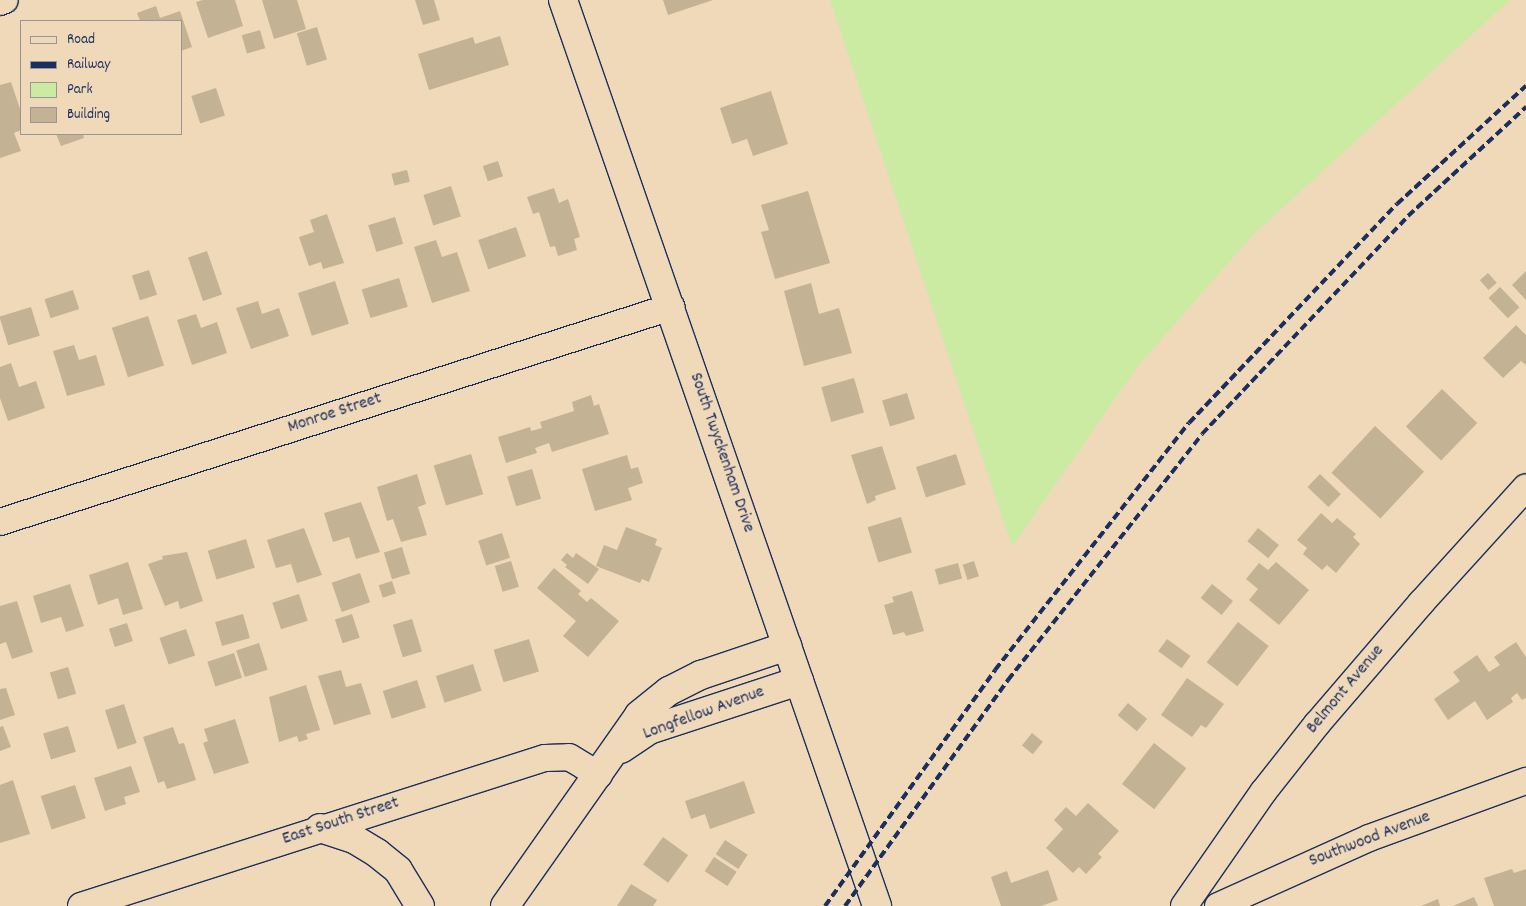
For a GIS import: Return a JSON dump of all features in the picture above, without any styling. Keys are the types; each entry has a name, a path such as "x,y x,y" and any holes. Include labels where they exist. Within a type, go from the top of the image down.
{"street":[{"path":"0,2 5,0"},
{"name":"South Twyckenham Drive","path":"563,0 671,307 877,906"},
{"name":"Monroe Street","path":"0,522 671,307"},
{"name":"Belmont Avenue","path":"1184,906 1264,791 1317,724 1421,603 1526,487"},
{"name":"Longfellow Avenue","path":"505,906 606,765 639,715 669,691 701,675 787,646"},
{"name":"Longfellow Avenue","path":"606,765 649,730 799,681"},
{"name":"East South Street","path":"81,906 320,828 545,758 569,757 606,765"},
{"name":"Southwood Avenue","path":"1218,906 1369,838 1526,781"},
{"path":"320,828 354,839 377,853 398,870 420,906"}],"green space":[{"path":"830,0 1510,0 1252,236 1138,366 1012,547"}],"building":[{"path":"203,0 235,0 243,26 208,38 196,2"},
{"path":"262,0 297,0 306,29 274,39"},
{"path":"415,0 434,0 440,20 423,25"},
{"path":"663,0 713,0 668,15"},
{"path":"156,6 160,18 180,11 192,47 182,51 182,20 140,20 137,13"},
{"path":"317,27 327,60 307,66 297,33"},
{"path":"260,30 265,48 247,54 242,35"},
{"path":"500,36 509,65 429,90 418,54 473,37 475,44"},
{"path":"11,82 20,109 20,130 14,133 21,151 0,158 0,85"},
{"path":"216,88 225,116 200,124 191,96"},
{"path":"771,91 788,144 753,156 747,139 732,144 720,108"},
{"path":"56,135 83,135 84,138 61,146"},
{"path":"498,161 503,176 488,181 483,166"},
{"path":"407,170 410,182 394,186 391,174"},
{"path":"451,186 461,216 433,225 423,195"},
{"path":"554,188 559,203 568,199 580,237 574,239 577,250 558,256 555,246 550,247 539,212 533,214 527,197"},
{"path":"808,191 830,263 775,279 761,232 769,230 761,205"},
{"path":"327,214 344,263 323,269 321,262 309,266 299,237 314,232 310,220"},
{"path":"395,217 403,244 376,252 368,225"},
{"path":"516,227 526,256 488,269 478,240"},
{"path":"436,240 442,257 457,252 470,291 432,303 414,247"},
{"path":"207,251 222,294 203,301 188,258"},
{"path":"149,270 157,295 140,300 132,276"},
{"path":"1526,271 1526,300 1512,285"},
{"path":"1488,273 1497,283 1489,290 1480,280"},
{"path":"399,278 408,307 370,318 362,289"},
{"path":"335,281 349,324 312,336 298,293"},
{"path":"811,283 819,314 839,308 852,353 804,366 784,291"},
{"path":"1500,287 1519,307 1508,318 1488,298"},
{"path":"73,290 79,309 51,318 44,299"},
{"path":"258,301 262,314 279,308 289,336 251,349 236,308"},
{"path":"31,307 40,336 8,345 0,316"},
{"path":"196,314 201,328 217,322 227,353 192,365 177,320"},
{"path":"148,316 164,365 128,377 112,328"},
{"path":"1516,325 1526,335 1526,365 1521,361 1503,378 1483,358"},
{"path":"74,345 79,360 96,355 105,385 67,396 53,351"},
{"path":"11,363 19,387 36,381 45,408 8,421 0,398 0,367"},
{"path":"854,378 864,413 831,422 821,387"},
{"path":"1442,389 1477,423 1441,460 1406,426"},
{"path":"907,393 915,419 890,426 882,401"},
{"path":"591,395 594,406 599,404 609,434 552,452 549,443 535,448 537,453 506,463 498,437 530,427 531,431 542,428 540,422 574,411 572,402"},
{"path":"1375,426 1424,472 1380,519 1331,473"},
{"path":"882,446 896,489 875,496 876,500 867,504 851,455"},
{"path":"471,454 483,494 446,506 434,465"},
{"path":"956,454 966,484 926,497 916,467"},
{"path":"627,455 631,469 638,467 643,483 628,488 632,500 595,511 582,469"},
{"path":"532,469 541,499 516,506 507,477"},
{"path":"417,474 426,504 418,507 427,535 401,542 393,519 387,521 377,487"},
{"path":"1320,474 1341,494 1328,507 1307,487"},
{"path":"361,502 380,552 356,559 349,537 333,542 324,513"},
{"path":"1321,513 1332,523 1337,518 1356,534 1353,537 1360,544 1336,573 1327,565 1322,570 1303,554 1307,548 1297,540"},
{"path":"901,517 912,552 878,563 868,527"},
{"path":"626,527 657,539 655,545 662,548 649,582 642,579 640,583 596,566 604,545 617,550"},
{"path":"304,528 322,575 297,583 291,564 276,568 267,540"},
{"path":"1258,528 1279,545 1268,558 1247,541"},
{"path":"502,533 510,558 486,565 478,541"},
{"path":"246,539 255,568 217,579 208,551"},
{"path":"402,547 410,574 392,579 384,553"},
{"path":"187,552 203,601 180,609 178,601 165,606 148,564 163,559 162,556"},
{"path":"567,553 573,558 576,553 599,569 588,584 565,567 567,565 561,560"},
{"path":"511,561 519,587 503,592 495,566"},
{"path":"974,561 979,576 968,580 963,565"},
{"path":"128,562 143,609 123,615 118,598 98,605 89,575"},
{"path":"1276,562 1309,590 1279,625 1249,600 1258,589 1246,579 1259,563 1268,570"},
{"path":"958,563 962,578 939,585 935,569"},
{"path":"554,568 581,591 578,594 587,602 591,598 619,621 588,657 563,636 576,621 537,588"},
{"path":"360,573 370,602 342,612 332,583"},
{"path":"392,581 396,593 383,598 379,585"},
{"path":"70,584 84,626 66,632 61,617 41,623 33,596"},
{"path":"1212,584 1233,601 1222,615 1201,598"},
{"path":"912,591 924,631 906,636 904,632 893,635 884,605 894,602 892,597"},
{"path":"299,594 308,621 281,629 272,603"},
{"path":"17,601 33,652 12,659 6,642 0,644 0,606"},
{"path":"243,614 250,638 222,646 215,622"},
{"path":"352,614 360,638 343,643 335,620"},
{"path":"412,619 422,652 403,657 393,625"},
{"path":"1238,622 1269,646 1237,686 1207,662"},
{"path":"127,623 133,641 115,647 109,629"},
{"path":"186,629 195,655 169,665 160,638"},
{"path":"529,639 539,672 504,682 494,650"},
{"path":"1167,639 1190,656 1182,668 1158,651"},
{"path":"1516,642 1526,657 1526,698 1522,700 1517,693 1511,698 1513,702 1487,720 1475,701 1448,720 1434,699 1460,681 1453,672 1477,655 1489,672 1500,665 1494,657"},
{"path":"259,643 268,670 245,677 236,650"},
{"path":"234,653 242,678 215,686 207,662"},
{"path":"473,664 482,691 445,703 436,676"},
{"path":"68,667 76,694 58,699 50,673"},
{"path":"341,670 346,687 361,683 371,714 334,725 318,676"},
{"path":"1187,678 1224,704 1206,728 1201,725 1192,737 1161,715"},
{"path":"417,680 426,708 392,719 383,691"},
{"path":"306,685 320,730 306,734 308,739 299,742 297,736 279,742 269,697"},
{"path":"6,688 15,715 0,720 0,689"},
{"path":"1128,703 1147,719 1137,731 1118,715"},
{"path":"124,704 137,743 118,749 105,710"},
{"path":"235,719 249,763 214,774 203,743 208,741 204,729"},
{"path":"3,726 11,747 0,751 0,727"},
{"path":"68,726 76,752 51,759 43,734"},
{"path":"173,727 179,744 184,743 196,780 167,789 164,781 158,783 143,737"},
{"path":"1032,733 1043,742 1033,754 1022,745"},
{"path":"1154,743 1186,768 1154,809 1122,784"},
{"path":"131,766 140,792 124,797 126,804 105,811 94,778"},
{"path":"13,780 30,834 0,843 0,785"},
{"path":"744,781 755,813 710,829 705,814 691,819 685,801"},
{"path":"75,785 86,818 52,829 41,796"},
{"path":"1088,803 1119,831 1098,854 1102,857 1086,874 1079,867 1073,873 1046,848 1063,829 1054,820 1066,807 1076,816"},
{"path":"663,837 688,855 668,883 643,865"},
{"path":"725,840 748,855 738,869 716,854"},
{"path":"714,857 737,872 727,886 705,871"},
{"path":"1512,869 1514,873 1526,869 1526,906 1494,906 1484,878"},
{"path":"1048,870 1058,900 1041,906 1001,906 991,877 1007,871 1011,883"},
{"path":"631,884 657,900 653,906 617,906"},
{"path":"1474,897 1478,906 1453,906"},
{"path":"1438,899 1440,906 1421,906"}],"railway":[{"path":"825,906 995,670 1189,423 1397,204 1526,86"},
{"path":"845,906 1008,680 1202,434 1408,216 1526,107"}]}
